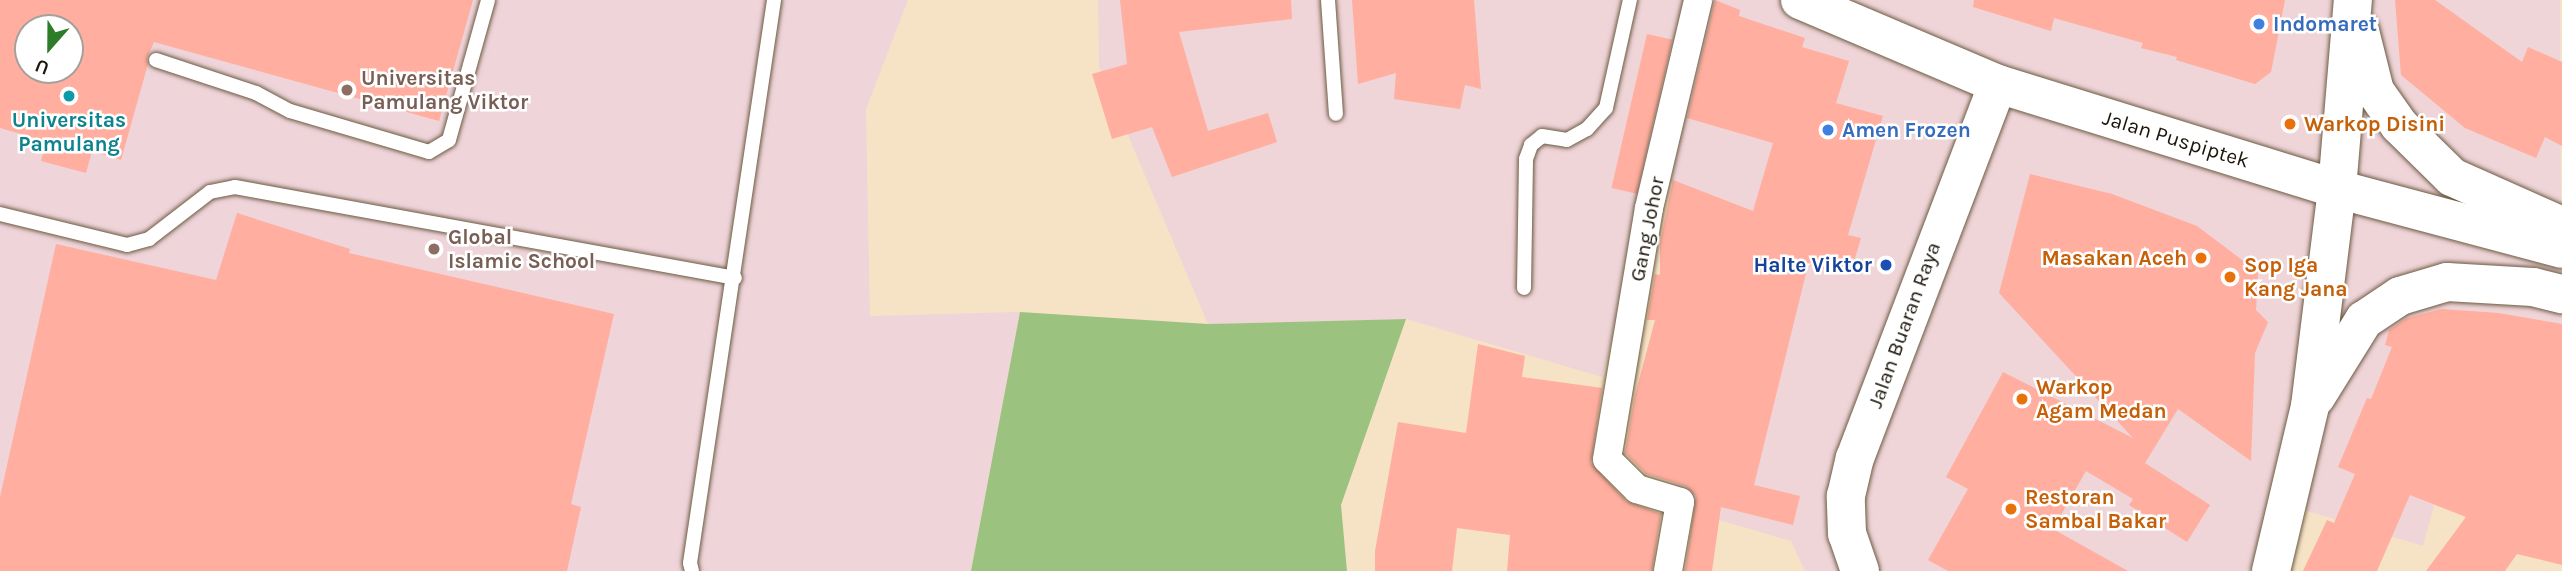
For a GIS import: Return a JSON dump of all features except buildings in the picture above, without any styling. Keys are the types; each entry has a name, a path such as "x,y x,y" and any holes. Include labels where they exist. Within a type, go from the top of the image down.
{"main road":[{"name":"Jalan Puspiptek","path":"1800,0 1998,84 2337,189 2562,249"},
{"path":"2271,571 2310,406 2337,189 2353,3"},
{"path":"2353,3 2375,91 2399,125 2452,177 2562,226"},
{"name":"Jalan Buaran Raya","path":"1860,571 1847,534 1846,496 1854,458 1998,84"},
{"path":"2310,406 2364,320 2400,296 2447,282 2533,287 2562,294"}],"street":[{"name":"Gang Johor","path":"1668,571 1680,502 1637,489 1607,459 1649,208 1698,0"}],"lane":[{"path":"156,61 256,93 290,111 429,152 449,140 488,0"},
{"path":"689,568 735,278 774,0"},
{"path":"1328,0 1336,114"},
{"path":"1524,288 1526,159 1531,145 1542,136 1567,140 1587,129 1606,108 1630,0"},
{"path":"0,214 127,245 149,239 210,192 235,187 735,278"}],"shaded area":[{"name":"Global Islamic School","path":"0,0 908,0 866,109 870,316 1020,312 971,571 0,571"},
{"path":"1098,0 2560,0 2562,388 2470,373 2423,546 2304,510 2289,571 1805,571 1791,541 1670,506 1736,213 1655,175 1602,377 1406,319 1208,324 1099,67"}],"green space":[{"path":"1020,312 1208,324 1406,319 1341,505 1347,571 971,571"}],"place":[{"name":"Indomaret","path":"2259,24"},
{"name":"Universitas Pamulang Viktor","path":"347,90"},
{"name":"Universitas Pamulang","path":"69,96"},
{"name":"Warkop Disini","path":"2290,124"},
{"name":"Amen Frozen","path":"1828,130"},
{"name":"Global Islamic School","path":"434,249"},
{"name":"Masakan Aceh","path":"2201,258"},
{"name":"Halte Viktor","path":"1886,265"},
{"name":"Sop Iga Kang Jana","path":"2230,277"},
{"name":"Warkop Agam Medan","path":"2022,399"},
{"name":"Restoran Sambal Bakar","path":"2011,509"}]}
